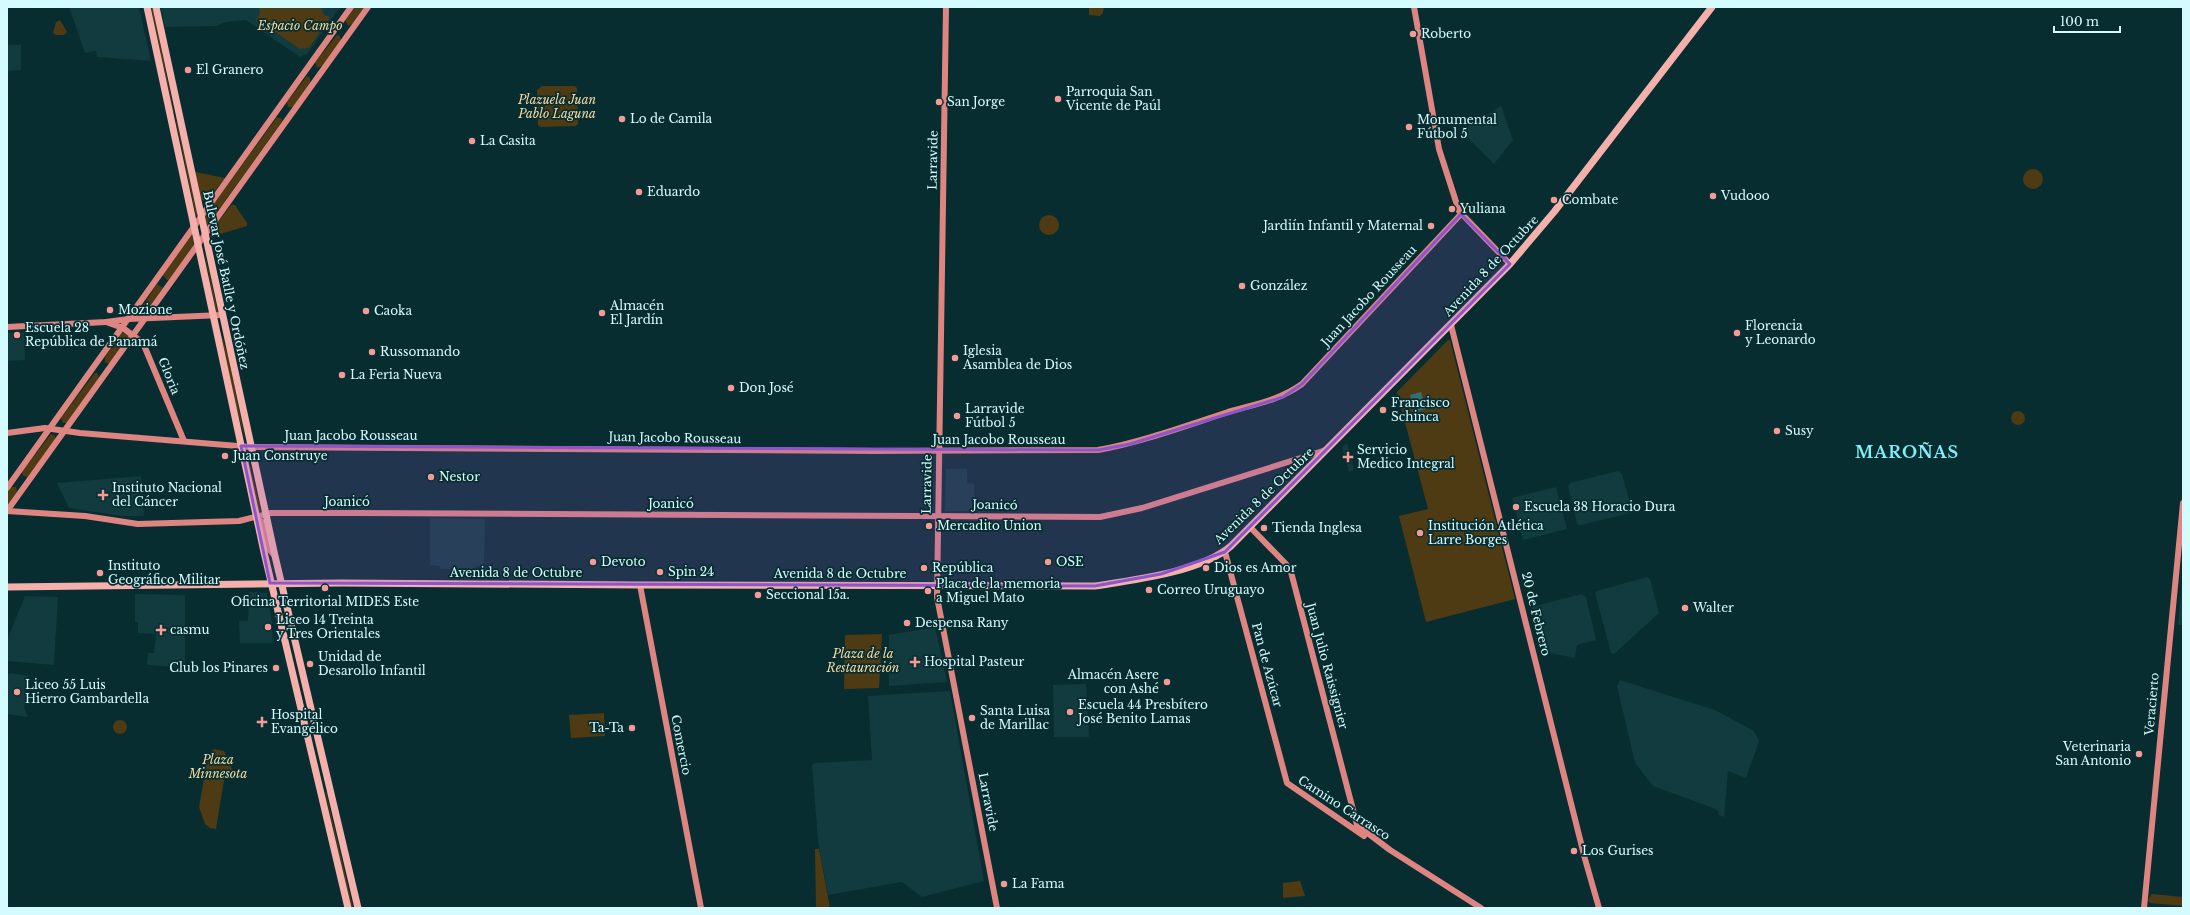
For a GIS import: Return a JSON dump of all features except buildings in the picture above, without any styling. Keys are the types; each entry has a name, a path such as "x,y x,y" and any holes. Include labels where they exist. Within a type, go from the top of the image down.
{"main road":[{"name":"Bulevar José Batlle y Ordóñez","path":"147,7 195,226 230,399 270,583 348,908"},
{"name":"Bulevar José Batlle y Ordóñez","path":"156,7 274,556 358,908"},
{"name":"Avenida 8 de Octubre","path":"7,587 270,583 1095,586 1161,574 1208,560 1225,552 1510,264 1554,212 1712,7"},
{"path":"213,316 219,321 223,341 230,354"},
{"path":"230,399 236,406 244,442 250,447"},
{"path":"294,683 300,693 308,723 314,724"}],"street":[{"path":"7,488 123,328 201,216 351,7"},
{"path":"7,511 368,7"},
{"name":"Larravide","path":"946,7 937,586 940,622 997,908"},
{"path":"1414,7 1439,149 1461,214 1510,264"},
{"name":"Juan Jacobo Rousseau","path":"7,433 34,428 50,428 250,447 939,452 1098,450 1130,444 1233,410 1277,399 1292,391 1302,384 1461,214"},
{"path":"158,278 168,286"},
{"path":"7,327 106,322 129,318 222,316"},
{"name":"Gloria","path":"106,322 123,328 134,335 146,347 184,441"},
{"name":"20 de Febrero","path":"1451,325 1599,908"},
{"name":"Juan Jacobo Rousseau","path":"1274,396 1292,391"},
{"name":"Joanicó","path":"7,511 85,516 138,524 239,521 265,515 358,513 1100,517 1142,508 1326,450"},
{"name":"Veracierto","path":"2144,908 2183,503"},
{"name":"Bulevar José Batlle y Ordóñez","path":"257,518 262,522 268,549 274,556"},
{"name":"Juan Julio Raissignier","path":"1250,527 1286,564 1291,572 1357,825"},
{"name":"Pan de Azúcar","path":"1225,552 1287,783"},
{"name":"Comercio","path":"640,585 701,908"},
{"name":"Camino Carrasco","path":"1287,783 1344,824 1385,849 1390,850"},
{"name":"Camino Carrasco","path":"1357,825 1390,850 1481,908"}],"highlighted area":[{"path":"1461,214 1510,264 1225,552 1161,574 1095,586 270,583 241,446 1098,450 1130,444 1283,397 1302,384"}],"shaded area":[{"path":"69,7 139,7 151,61 97,57 96,51 85,53"},
{"path":"161,7 340,7 308,53 300,57 246,20 226,22 216,26 165,27"},
{"path":"7,45 21,45 21,70 7,71"},
{"path":"1501,106 1513,140 1494,164 1461,131"},
{"path":"24,332 25,360 7,361 7,333"},
{"path":"1421,392 1426,409 1415,412 1410,395"},
{"name":"Servicio Medico Integral","path":"1347,443 1354,470 1349,472 1342,447"},
{"path":"946,469 967,469 967,483 974,484 974,511 945,511"},
{"path":"1618,471 1622,474 1632,510 1630,513 1581,525 1577,524 1568,486 1570,483"},
{"name":"Instituto Nacional del Cáncer","path":"141,476 144,516 121,516 69,508 57,483"},
{"path":"1556,487 1567,529 1523,540 1512,498"},
{"path":"430,518 485,519 484,566 476,566 475,569 440,569 440,566 430,565"},
{"path":"1647,577 1650,579 1659,613 1614,654 1611,653 1595,593 1597,591"},
{"path":"2182,583 2183,625 2178,625"},
{"path":"249,592 267,593 272,622 273,643 240,643 239,621 248,621"},
{"name":"casmu","path":"135,594 185,595 185,667 147,665 148,653 154,653 156,634 138,633 138,622 135,622"},
{"path":"1582,594 1586,597 1596,640 1577,645 1575,658 1544,652 1531,607"},
{"path":"25,596 58,597 54,665 7,661 7,640"},
{"name":"Hospital Pasteur","path":"935,627 947,682 889,686 889,635"},
{"name":"Liceo 55 Luis Hierro Gambardella","path":"10,673 29,676 24,708 28,717 7,714 7,676"},
{"path":"1620,680 1715,710 1754,731 1759,741 1746,778 1728,771 1724,817 1718,815 1719,811 1713,808 1653,786 1635,763 1617,686"},
{"name":"Escuela 44 Presbítero José Benito Lamas","path":"1086,684 1089,737 1054,737 1053,685"},
{"path":"950,691 984,881 922,897 902,882 828,895 818,841 812,765 815,763 872,760 868,696"}],"green space":[{"path":"151,7 153,7 174,113 173,112"},
{"name":"Espacio Campo","path":"259,7 321,7 324,15 330,17 309,48 300,49 256,19 260,14"},
{"path":"355,7 364,7 352,24 348,26 345,20"},
{"path":"1089,7 1104,7 1103,13 1100,16 1089,15"},
{"path":"60,20 67,32 64,35 56,35 53,33 56,22"},
{"path":"337,35 340,36 341,41 322,66 317,68 315,62"},
{"path":"307,76 310,78 310,83 293,107 288,107 287,102"},
{"name":"Plazuela Juan Pablo Laguna","path":"542,86 575,86 577,88 578,124 576,126 541,127 538,125 537,90"},
{"path":"277,117 282,119 281,123 207,226 205,216"},
{"path":"176,121 198,214 196,216"},
{"path":"2033,169 2040,172 2043,179 2040,186 2033,189 2026,186 2023,179 2026,172"},
{"path":"195,172 225,178 206,202 201,199"},
{"path":"231,205 235,205 247,223 247,226 210,237 210,233"},
{"path":"1049,215 1056,218 1059,225 1056,232 1049,235 1042,232 1039,225 1042,218"},
{"path":"192,235 194,245 170,280 167,280 163,275"},
{"path":"203,245 218,312 218,313 216,313"},
{"path":"157,284 163,288 144,315 136,316"},
{"path":"218,325 228,355 245,438 234,400"},
{"path":"122,332 129,336 110,363 105,363 105,357"},
{"path":"1448,340 1450,340 1515,599 1426,622 1399,516 1428,509 1397,392"},
{"path":"95,373 97,373 99,377 67,423 63,423 61,418"},
{"path":"2018,411 2023,413 2025,418 2023,423 2018,425 2013,423 2011,418 2013,413"},
{"path":"51,434 55,436 55,439 28,477 23,476 22,472"},
{"path":"246,450 261,511 259,513 245,451"},
{"path":"11,487 16,487 17,492 7,506 7,493"},
{"name":"Plaza de la Restauración","path":"882,634 879,688 844,689 845,635"},
{"path":"604,713 605,736 571,738 569,715"},
{"path":"120,720 125,722 127,727 125,732 120,734 115,732 113,727 115,722"},
{"name":"Plaza Minnesota","path":"214,749 224,751 232,769 224,780 216,829 210,828 205,824 199,807 208,756"},
{"path":"325,791 326,792 353,908 351,908"},
{"path":"815,849 819,849 830,908 816,908"},
{"path":"1300,881 1305,896 1283,898 1283,883"},
{"path":"2151,894 2183,897 2183,906 2150,903 2148,901"}],"place":[{"name":"Roberto","path":"1413,34"},
{"name":"El Granero","path":"188,70"},
{"name":"Parroquia San Vicente de Paúl","path":"1058,99"},
{"name":"San Jorge","path":"939,102"},
{"name":"Lo de Camila","path":"622,119"},
{"name":"Monumental Fútbol 5","path":"1409,127"},
{"name":"La Casita","path":"472,141"},
{"name":"Eduardo","path":"639,192"},
{"name":"Vudooo","path":"1713,196"},
{"name":"Combate","path":"1554,200"},
{"name":"Yuliana","path":"1452,209"},
{"name":"Jardiín Infantil y Maternal","path":"1431,226"},
{"name":"González","path":"1242,286"},
{"name":"Mozione","path":"110,310"},
{"name":"Caoka","path":"366,311"},
{"name":"Almacén El Jardín","path":"602,313"},
{"name":"Florencia y Leonardo","path":"1737,333"},
{"name":"Escuela 28 República de Panamá","path":"17,335"},
{"name":"Russomando","path":"372,352"},
{"name":"Iglesia Asamblea de Dios","path":"955,358"},
{"name":"La Feria Nueva","path":"342,375"},
{"name":"Don José","path":"731,388"},
{"name":"Francisco Schinca","path":"1383,410"},
{"name":"Larravide Fútbol 5","path":"957,416"},
{"name":"Susy","path":"1777,431"},
{"name":"Juan Construye","path":"225,456"},
{"name":"Servicio Medico Integral","path":"1348,457"},
{"name":"Nestor","path":"431,477"},
{"name":"Instituto Nacional del Cáncer","path":"103,495"},
{"name":"Escuela 38 Horacio Dura","path":"1516,507"},
{"name":"Mercadito Union","path":"929,526"},
{"name":"Tienda Inglesa","path":"1264,528"},
{"name":"Institución Atlética Larre Borges","path":"1420,533"},
{"name":"Devoto","path":"593,562"},
{"name":"OSE","path":"1048,562"},
{"name":"República","path":"924,568"},
{"name":"Dios es Amor","path":"1206,568"},
{"name":"Spin 24","path":"660,572"},
{"name":"Instituto Geográfico Militar","path":"100,573"},
{"name":"Oficina Territorial MIDES Este","path":"325,588"},
{"name":"Correo Uruguayo","path":"1149,590"},
{"name":"Placa de la memoria a Miguel Mato","path":"928,591"},
{"name":"Seccional 15a.","path":"758,595"},
{"name":"Walter","path":"1685,608"},
{"name":"Despensa Rany","path":"907,623"},
{"name":"Liceo 14 Treinta y Tres Orientales","path":"268,627"},
{"name":"casmu","path":"161,630"},
{"name":"Hospital Pasteur","path":"915,662"},
{"name":"Unidad de Desarollo Infantil","path":"310,664"},
{"name":"Club los Pinares","path":"276,668"},
{"name":"Almacén Asere con Ashé","path":"1167,682"},
{"name":"Liceo 55 Luis Hierro Gambardella","path":"17,692"},
{"name":"Escuela 44 Presbítero José Benito Lamas","path":"1070,712"},
{"name":"Santa Luisa de Marillac","path":"972,718"},
{"name":"Hospital Evangélico","path":"262,722"},
{"name":"Ta-Ta","path":"632,728"},
{"name":"Veterinaria San Antonio","path":"2139,754"},
{"name":"Los Gurises","path":"1574,851"},
{"name":"La Fama","path":"1004,884"}],"district":[{"name":"MAROÑAS","path":"1907,452"}]}
